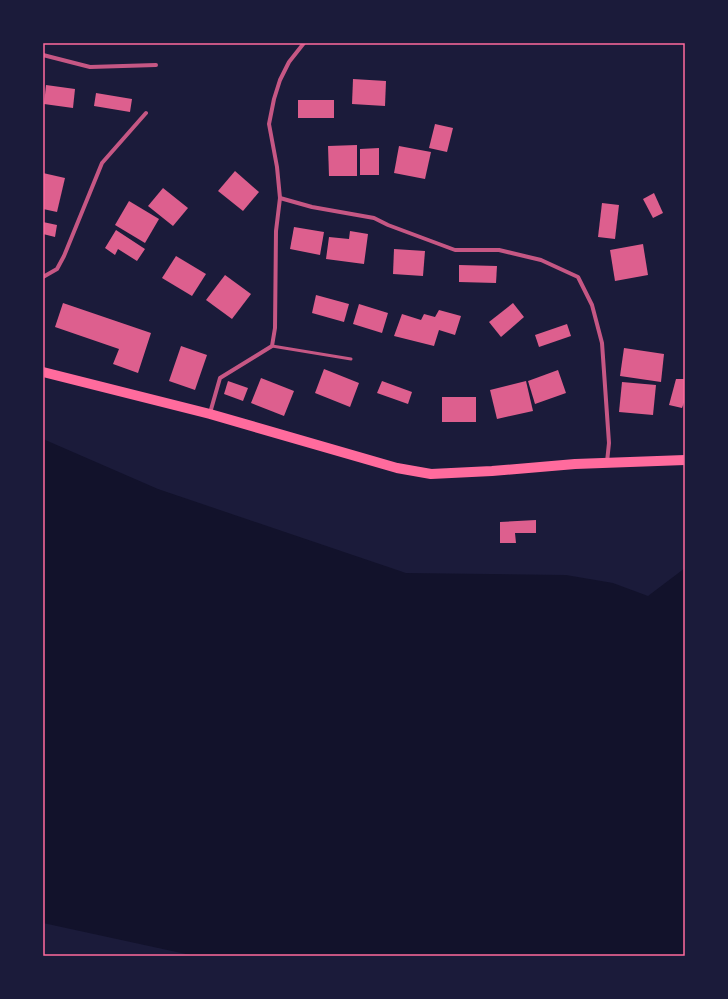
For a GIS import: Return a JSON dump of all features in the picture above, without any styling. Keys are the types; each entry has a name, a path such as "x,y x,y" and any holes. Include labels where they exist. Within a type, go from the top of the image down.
{"main road":[{"path":"43,372 210,414 369,461 431,474 492,471 575,464 685,460"}],"street":[{"path":"210,414 220,378 272,346 275,328 276,231 280,198 277,167 269,124 274,99 280,80 288,62 304,43"},
{"path":"43,55 90,67 156,65"},
{"path":"43,277 57,269 64,256 102,163 146,113"},
{"path":"280,198 312,208 374,218 388,225 455,250 499,250 541,260 578,276 592,305 602,344 608,443 607,464"}],"lane":[{"path":"272,346 351,359"}],"shaded area":[{"path":"43,439 158,489 406,573 566,575 613,583 648,596 685,568 685,956 195,956 43,923"}],"building":[{"path":"353,79 386,81 385,106 352,104"},
{"path":"46,85 75,89 73,108 44,104"},
{"path":"96,93 132,99 130,112 94,106"},
{"path":"298,100 334,100 334,118 298,118"},
{"path":"435,124 453,128 447,152 429,148"},
{"path":"357,145 357,176 329,176 328,146"},
{"path":"399,146 431,152 425,179 394,173"},
{"path":"379,148 379,175 360,175 360,149"},
{"path":"235,171 259,192 243,211 218,191"},
{"path":"43,173 65,178 57,212 43,209"},
{"path":"163,188 188,208 173,226 148,206"},
{"path":"654,193 663,213 653,218 643,199"},
{"path":"129,201 159,219 145,243 115,225"},
{"path":"602,203 619,205 615,239 598,237"},
{"path":"43,222 57,225 55,237 43,234"},
{"path":"294,227 324,232 320,255 290,249"},
{"path":"116,230 145,249 137,261 118,249 115,255 105,248"},
{"path":"350,231 368,234 364,264 326,259 329,237 349,239"},
{"path":"643,244 648,275 615,281 610,250"},
{"path":"394,249 425,251 423,276 393,274"},
{"path":"176,256 206,274 192,296 162,278"},
{"path":"459,265 497,266 496,283 459,282"},
{"path":"225,275 251,294 232,319 206,300"},
{"path":"316,295 349,304 344,322 312,313"},
{"path":"63,303 151,333 138,373 113,364 119,349 55,327"},
{"path":"513,303 524,317 501,337 489,322"},
{"path":"359,304 388,313 382,333 353,324"},
{"path":"439,310 461,316 455,335 439,330 434,346 394,336 402,314 421,320 424,314 435,317"},
{"path":"567,324 571,336 539,347 535,335"},
{"path":"181,346 207,355 195,390 169,381"},
{"path":"624,348 664,354 661,382 620,376"},
{"path":"324,369 359,383 350,407 315,393"},
{"path":"558,370 566,393 535,404 528,381"},
{"path":"261,378 294,391 284,416 251,403"},
{"path":"676,379 685,379 685,400 682,408 669,405"},
{"path":"228,381 248,388 243,401 224,394"},
{"path":"382,381 412,392 408,404 377,393"},
{"path":"526,381 533,411 497,419 490,390"},
{"path":"622,382 656,385 653,415 619,412"},
{"path":"442,397 476,397 476,422 442,422"},
{"path":"536,520 536,533 515,533 516,543 500,543 500,522"}]}
